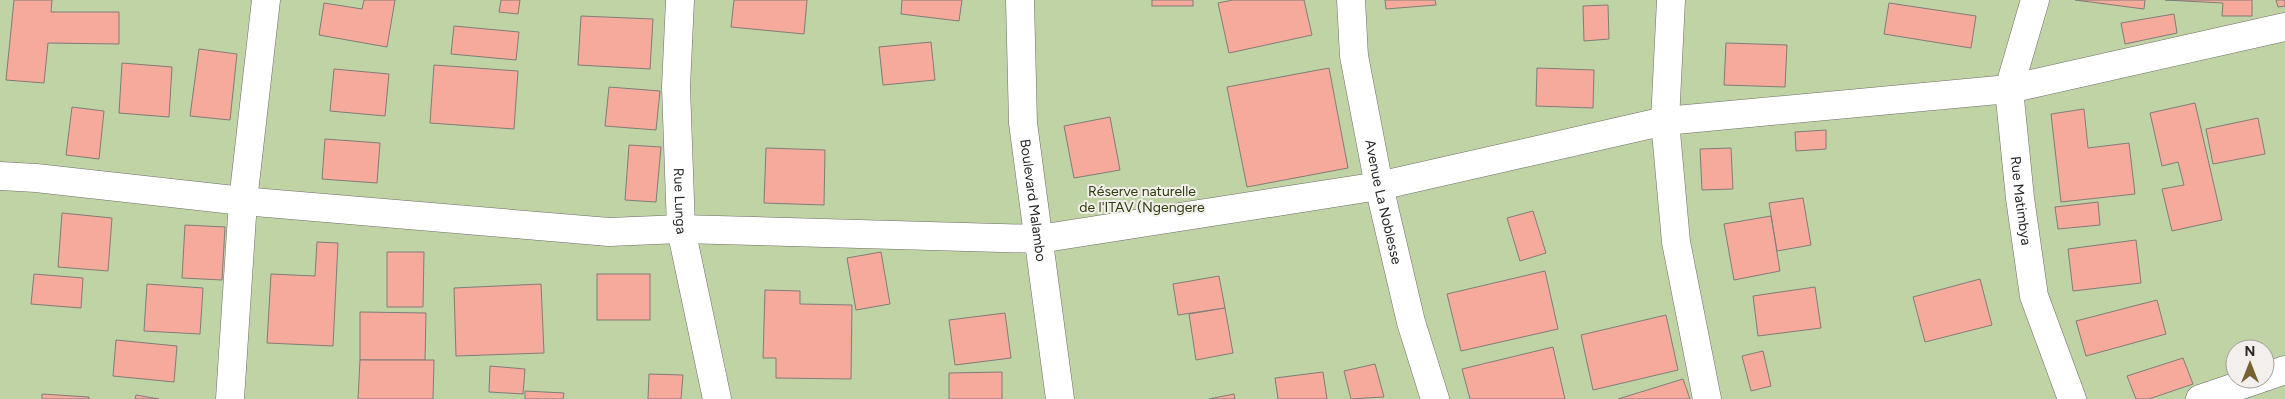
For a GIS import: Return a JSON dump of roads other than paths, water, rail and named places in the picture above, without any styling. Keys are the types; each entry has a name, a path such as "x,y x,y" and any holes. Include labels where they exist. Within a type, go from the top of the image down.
{"street":[{"path":"230,399 243,201 266,0"},
{"name":"Rue Lunga","path":"680,0 676,87 681,229 717,399"},
{"name":"Boulevard Malambo","path":"1020,0 1023,122 1060,399"},
{"name":"Avenue La Noblesse","path":"1351,0 1354,56 1379,186 1411,322 1435,399"},
{"path":"1671,0 1665,121 1676,242 1707,399"},
{"name":"Rue Matimbya","path":"2035,0 2009,89 2020,198 2034,296 2072,399"},
{"path":"0,176 36,178 243,201 609,232 681,229 1039,239 1379,186 1665,121 2009,89 2285,27"},
{"path":"2200,399 2230,389"}],"park label":[{"name":"Réserve naturelle de l'ITAV (Ngengere","path":"1142,200"}]}
